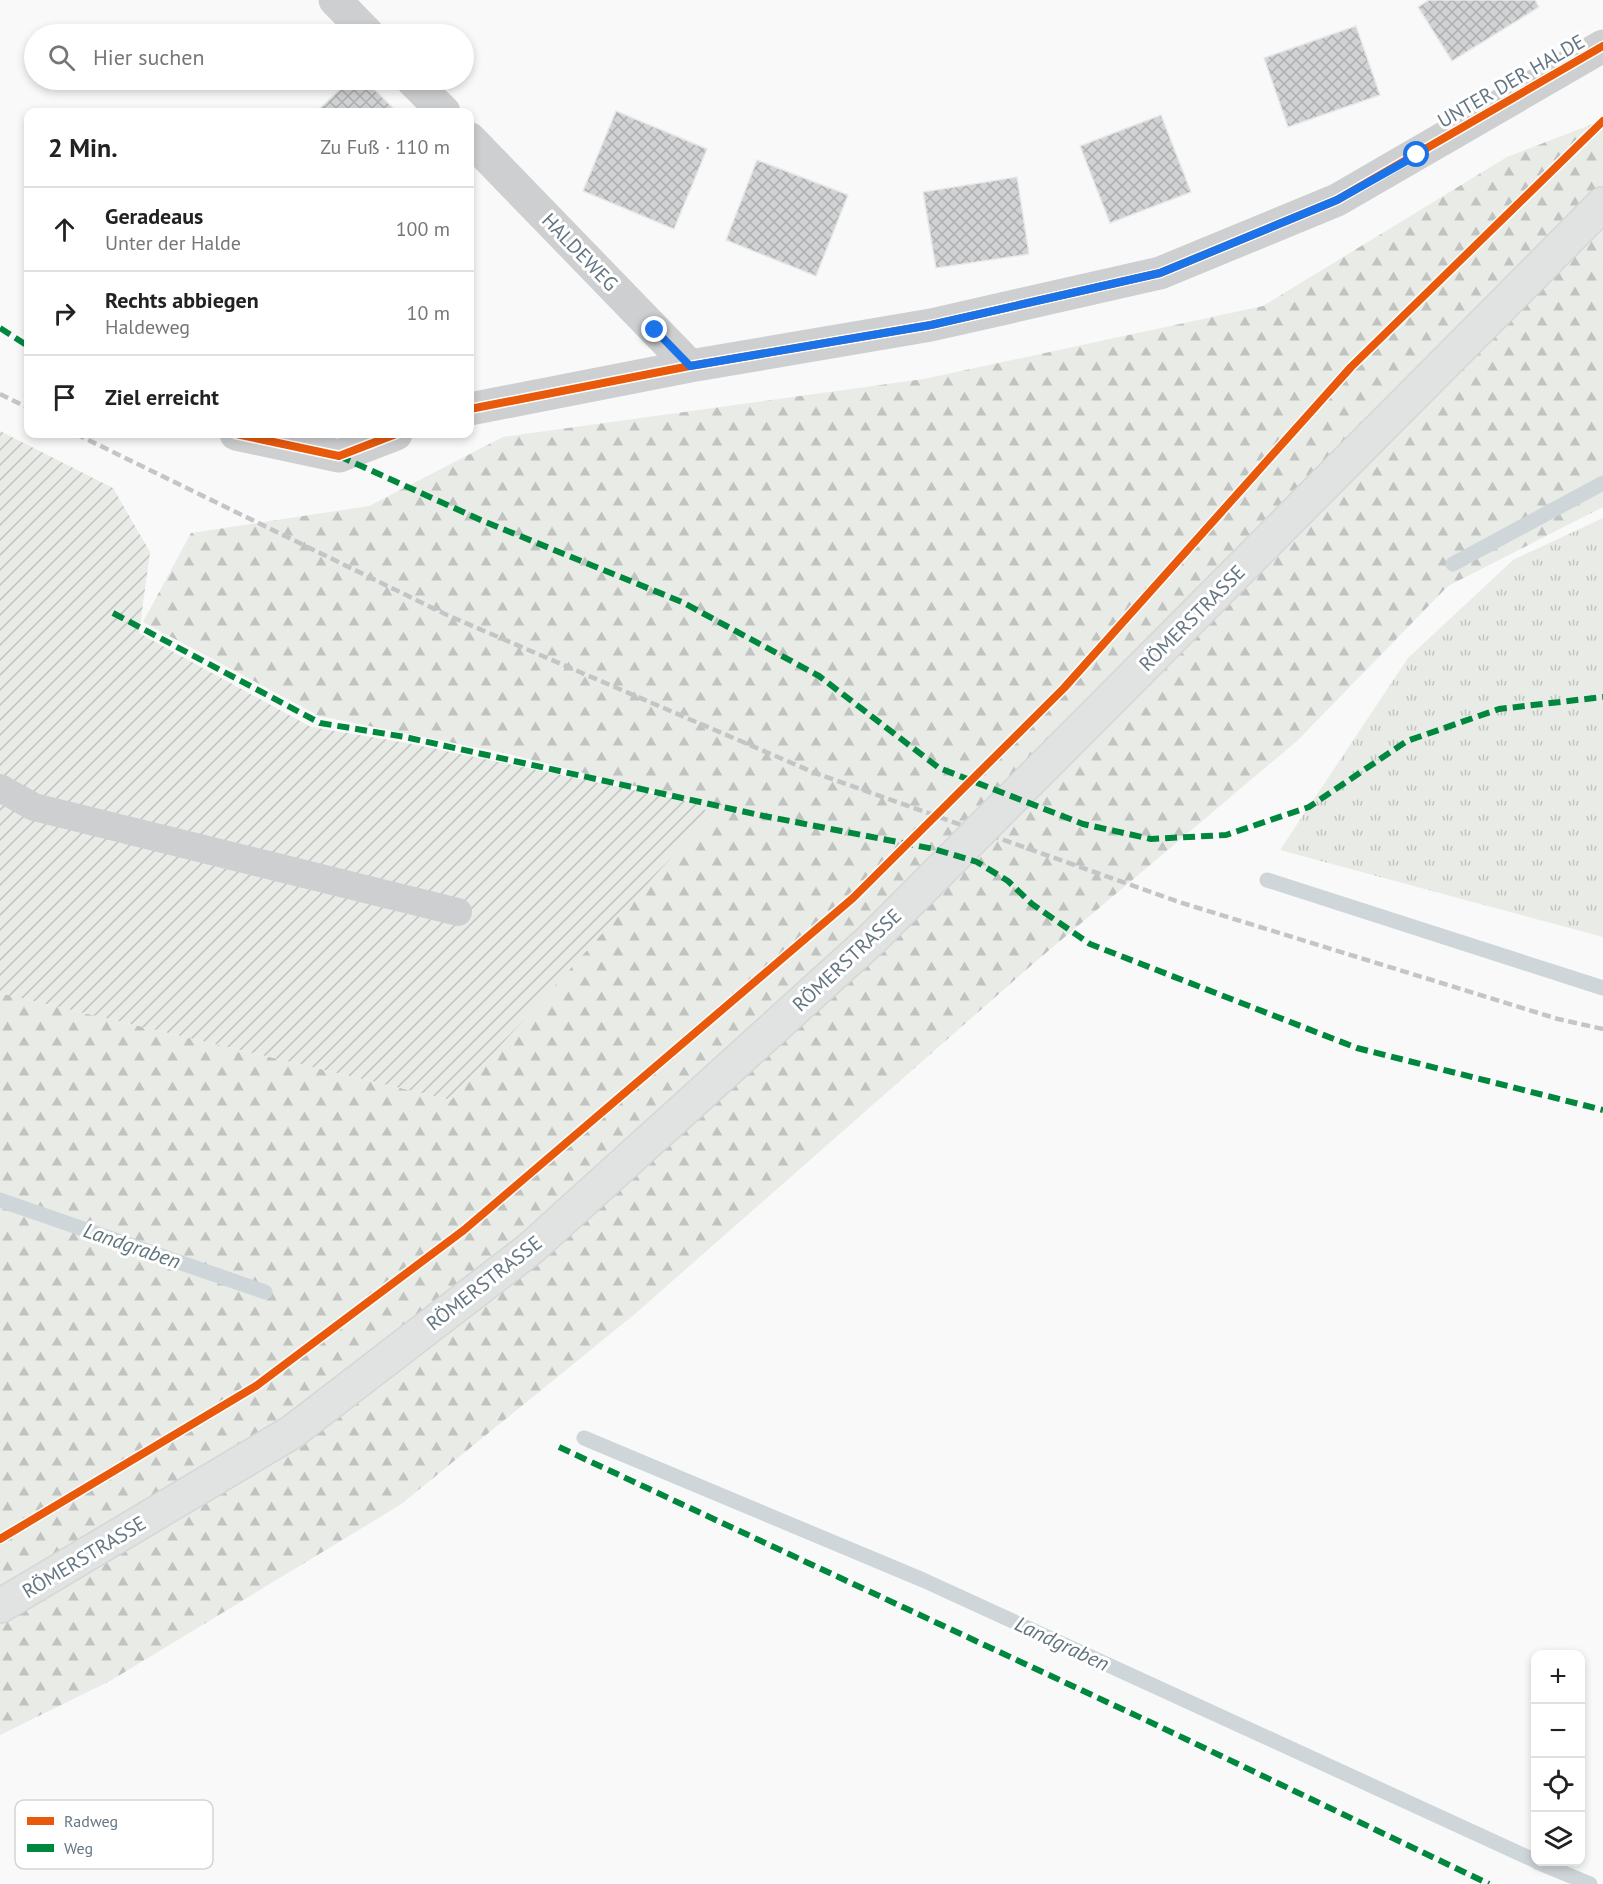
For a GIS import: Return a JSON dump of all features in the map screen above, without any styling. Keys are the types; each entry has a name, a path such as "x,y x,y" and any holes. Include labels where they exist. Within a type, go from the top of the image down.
{"main road":[{"name":"RÖMERSTRASSE","path":"0,1606 292,1432 530,1249 873,938 1603,204"}],"street":[{"path":"335,0 358,24"},
{"name":"UNTER DER HALDE","path":"474,408 690,366 931,325 1160,273 1337,200 1603,46"},
{"path":"422,90 440,108"},
{"name":"HALDEWEG","path":"474,143 690,366"},
{"path":"255,438 339,456 386,438"}],"lane":[{"path":"0,788 34,807 458,912"}],"green space":[{"path":"1603,120 1603,507 1448,586 1297,741 1034,963 636,1313 400,1505 110,1681 0,1735 0,993 451,1100 708,816 701,803 509,754 319,716 143,622 191,533 369,506 503,437 924,379 1263,306 1507,157"},
{"path":"0,431 113,488 150,552 139,633 311,727 407,743 701,804 709,816 451,1100 0,993"},
{"path":"1603,518 1603,937 1280,850 1408,658 1513,560"}],"building":[{"path":"1429,0 1535,0 1539,7 1452,61 1418,7"},
{"path":"1356,26 1380,95 1288,127 1264,58"},
{"path":"339,90 375,90 393,108 320,108"},
{"path":"616,111 707,149 674,229 583,191"},
{"path":"1161,115 1191,192 1110,223 1080,146"},
{"path":"757,160 848,195 816,276 726,240"},
{"path":"1017,177 1029,254 936,268 923,192"}],"waterway":[{"path":"1453,564 1603,483"},
{"path":"1267,880 1603,988"},
{"name":"Landgraben","path":"0,1200 265,1292"},
{"name":"Landgraben","path":"584,1438 923,1580 1531,1859"},
{"name":"Landgraben","path":"1547,1866 1590,1884"}],"railway":[{"path":"0,394 24,406"},
{"path":"84,438 447,615 815,773 1179,902 1558,1019 1603,1029"}],"marked path":[{"path":"0,328 24,343"},
{"path":"339,456 483,521 682,602 819,676 939,768 1083,824 1151,839 1226,835 1309,807 1407,741 1499,709 1603,697"},
{"path":"113,613 320,723 405,737 764,816 934,849 977,862 1008,881 1032,904 1090,944 1357,1048 1603,1110"},
{"path":"559,1447 1150,1722 1489,1884"}],"cycle path":[{"path":"474,408 690,366 931,325 1160,273 1337,200 1603,46"},
{"path":"0,1539 256,1386 464,1230 853,898 1064,688 1351,367 1603,121"},
{"path":"255,438 339,456 386,438"}],"route":[{"path":"655,330 690,366 931,325 1160,273 1337,200 1417,155"}]}
